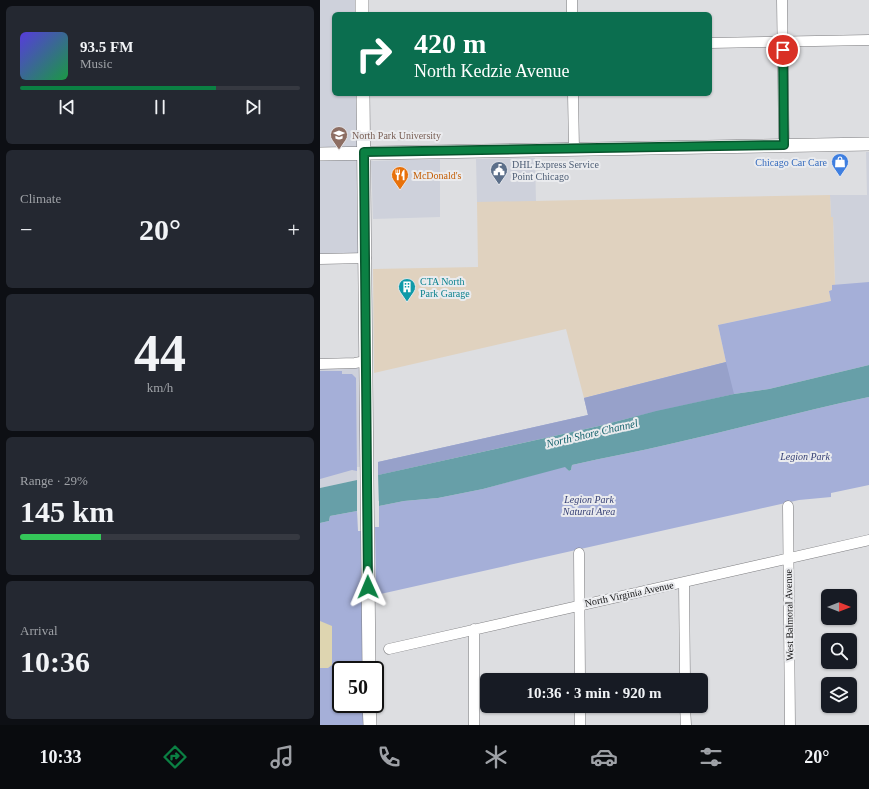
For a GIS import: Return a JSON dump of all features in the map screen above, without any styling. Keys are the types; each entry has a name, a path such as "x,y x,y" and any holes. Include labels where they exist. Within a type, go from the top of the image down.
{"main road":[{"path":"362,0 362,12"},
{"path":"363,96 366,258 369,661"},
{"path":"320,154 574,148 869,144"},
{"path":"369,713 370,725"}],"street":[{"path":"572,0 572,12"},
{"path":"782,0 784,145"},
{"path":"712,43 869,40"},
{"path":"573,96 574,148"},
{"path":"320,259 366,258"},
{"path":"320,364 355,363 366,361"},
{"name":"West Balmoral Avenue","path":"788,506 790,725"},
{"name":"North Virginia Avenue","path":"389,649 579,604 869,540"},
{"path":"579,553 580,673"},
{"path":"684,582 685,673"},
{"path":"474,629 474,725"},
{"path":"580,713 580,725"},
{"path":"685,713 686,725"}],"shaded area":[{"name":"North Park University","path":"320,0 355,0 355,12 332,12 332,96 357,96 359,259 320,259"},
{"path":"866,152 869,152 869,350 718,325 831,301 829,291 832,285 835,285 833,218 831,218 830,195 867,195"},
{"path":"535,158 536,202 477,202 476,159"},
{"path":"440,159 440,217 373,219 371,161"},
{"path":"830,195 831,217 833,217 835,285 832,285 833,290 829,291 831,301 718,325 726,362 584,398 566,329 374,373 373,269 478,267 477,202"},
{"path":"726,362 734,394 656,411 599,426 378,475 378,462 588,415 584,398"},
{"path":"360,368 361,467 357,467 357,480 320,488 320,369"}],"green space":[{"path":"869,282 869,365 769,389 734,394 378,475 378,462 588,415 584,398 726,362 718,325 831,301 829,291 832,290 832,285"},
{"path":"320,371 342,371 342,374 352,374 356,378 357,471 352,470 320,479"},
{"name":"Legion Park","path":"869,397 869,485 831,493 831,497 799,500 376,595 375,527 379,527 379,506 404,501 438,498 483,489 565,466 569,471 571,470 572,465 658,447"},
{"path":"357,511 358,531 361,531 363,661 332,661 332,713 363,713 364,725 320,725 320,523 329,521 330,516"}],"sand":[{"path":"320,621 332,626 332,665 328,668 320,668"}],"water":[{"name":"North Shore Channel","path":"869,365 869,397 658,447 572,465 571,470 569,471 565,467 483,489 438,498 404,501 379,506 379,501 358,505 357,511 330,516 329,521 320,523 320,488 357,480 357,486 378,481 378,475 599,426 656,411 734,394 769,389"}],"pier":[{"path":"378,473 379,508 377,503 359,507 357,513 357,478 359,484 376,480"}],"place":[{"name":"North Park University","path":"339,150"},
{"name":"Chicago Car Care","path":"840,177"},
{"name":"DHL Express Service Point Chicago","path":"499,185"},
{"name":"McDonald's","path":"400,190"},
{"name":"CTA North Park Garage","path":"407,302"}],"route":[{"path":"368,587 364,152 784,145 783,50"}],"park label":[{"name":"Legion Park Natural Area","path":"589,504"}]}
